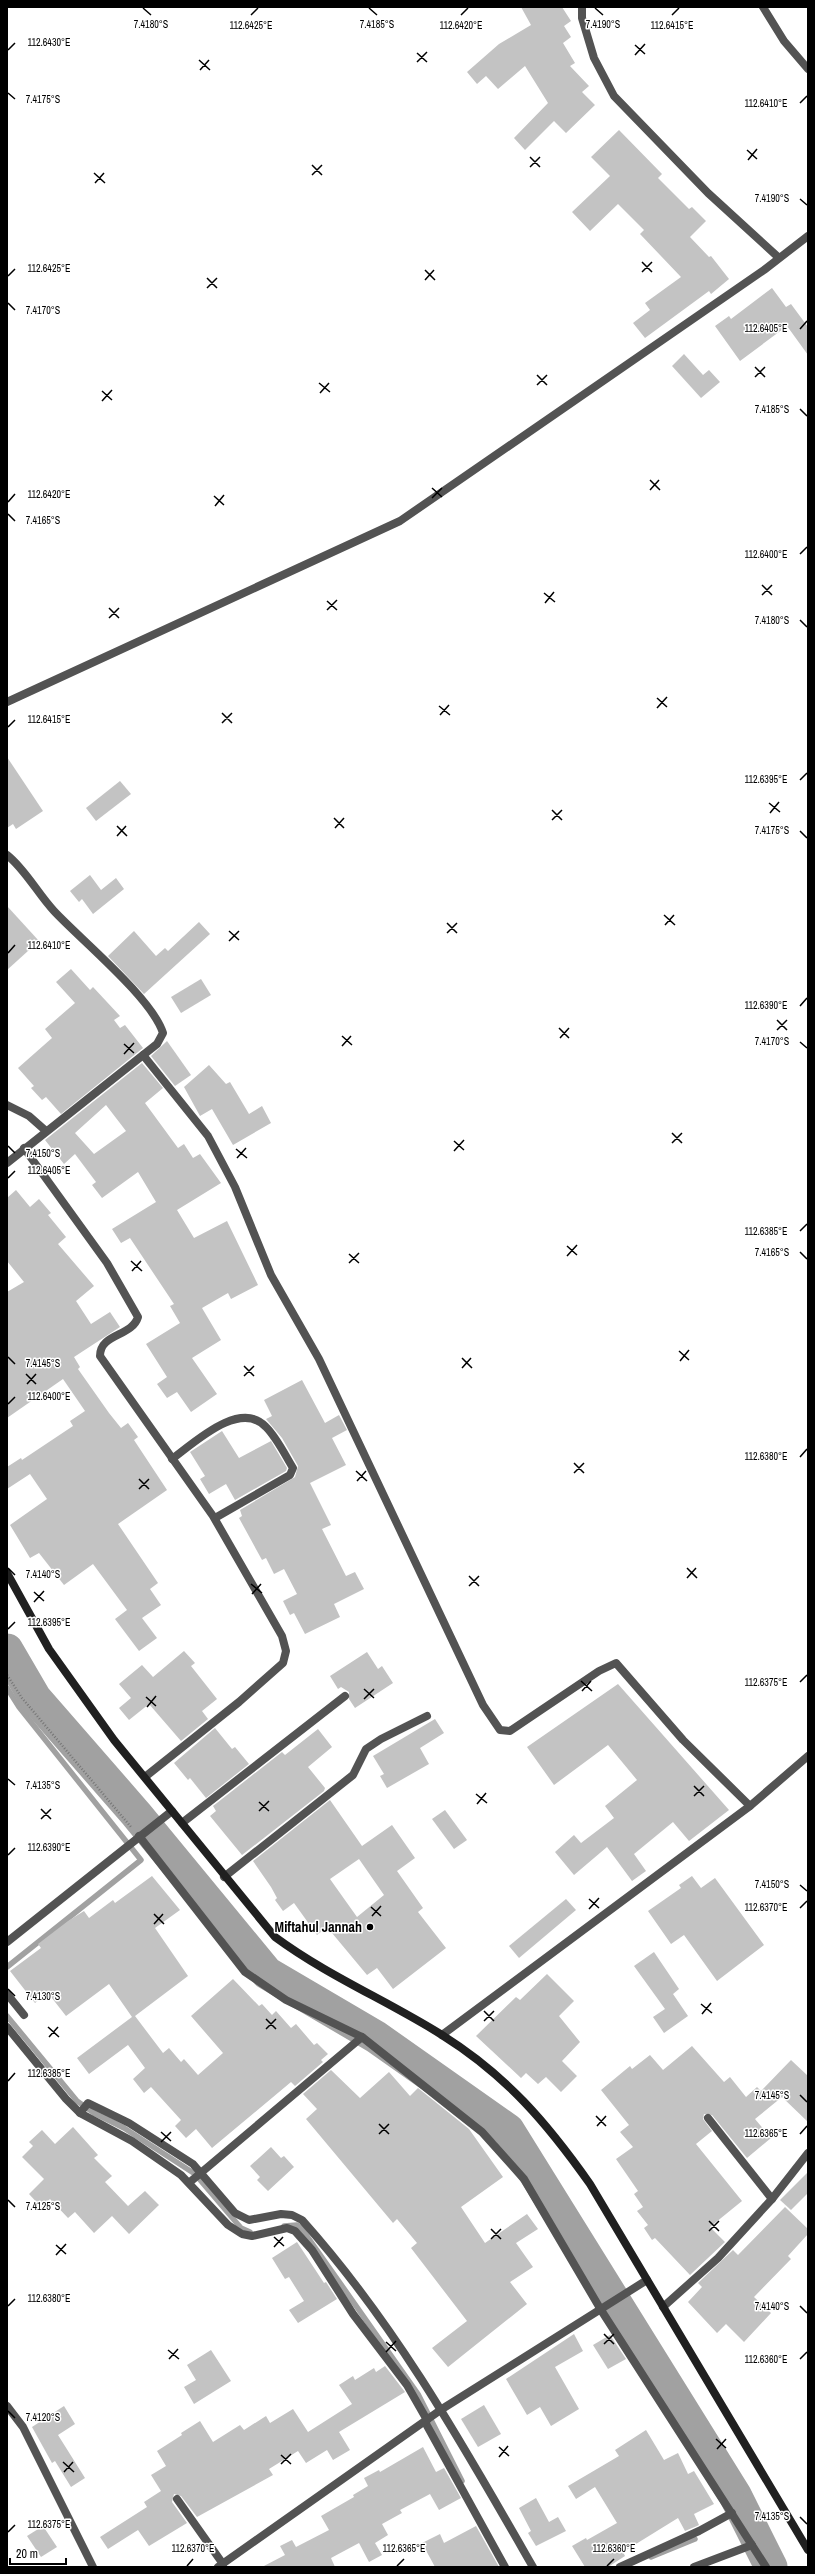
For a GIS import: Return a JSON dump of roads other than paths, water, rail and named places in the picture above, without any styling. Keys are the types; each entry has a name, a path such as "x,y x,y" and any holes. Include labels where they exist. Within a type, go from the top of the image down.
{"street":[{"path":"582,7 582,18 594,58 614,96 708,193 778,257"},
{"path":"763,7 784,41 808,69"},
{"path":"7,702 400,520 764,270 778,257 808,236"},
{"path":"7,855 53,910 134,992 159,1023 162,1033 157,1044 7,1163"},
{"path":"143,1055 208,1136 235,1187 272,1275 319,1359 468,1675 491,1720 500,1730 510,1732 599,1671 616,1663 683,1740 750,1806"},
{"path":"7,1105 29,1116 46,1131"},
{"path":"24,1148 107,1263 138,1317 132,1327 103,1344 100,1349 100,1356 215,1518 282,1636 286,1651 283,1663 239,1702 145,1777"},
{"path":"172,1458 227,1421 248,1418 266,1426 293,1468 290,1475 215,1518"},
{"path":"7,1573 49,1649 114,1740 224,1877 275,1937 308,1962 442,2035 509,2085 530,2105 590,2184 805,2540 808,2550"},
{"path":"182,1823 345,1696"},
{"path":"224,1877 353,1775 366,1750 381,1739 427,1716"},
{"path":"442,2035 750,1806 808,1756"},
{"path":"7,1942 122,1849 172,1811"},
{"path":"138,1837 245,1972 286,2000 362,2037 482,2132 524,2179 601,2310 766,2567"},
{"path":"7,1994 24,2015"},
{"path":"7,2027 66,2099 191,2181 228,2225 242,2234 252,2236 287,2228 295,2231 312,2250 352,2314 387,2357 417,2402 505,2567"},
{"path":"191,2181 362,2037"},
{"path":"83,2109 88,2103 130,2123 200,2172 235,2213 249,2220 281,2214 292,2215 302,2220 318,2238 407,2356 441,2410 533,2567"},
{"path":"708,2118 772,2199"},
{"path":"663,2307 718,2258 772,2199 808,2153"},
{"path":"177,2499 221,2566 426,2419 647,2280"},
{"path":"7,2406 23,2427 93,2567"},
{"path":"620,2567 699,2532 732,2513"},
{"path":"694,2567 752,2545"}],"waterway":[{"path":"7,1650 35,1698 136,1814 267,1973 376,2037 508,2130 735,2495 771,2567"},
{"path":"7,1688 19,1707 141,1860 7,1967"},
{"path":"7,2016 77,2101 94,2113 124,2128 195,2174 241,2228 250,2232"},
{"path":"284,2226 297,2225 302,2229 418,2394 462,2481"},
{"path":"651,2557 695,2539"}],"place":[{"name":"Miftahul Jannah","path":"370,1927"}]}
